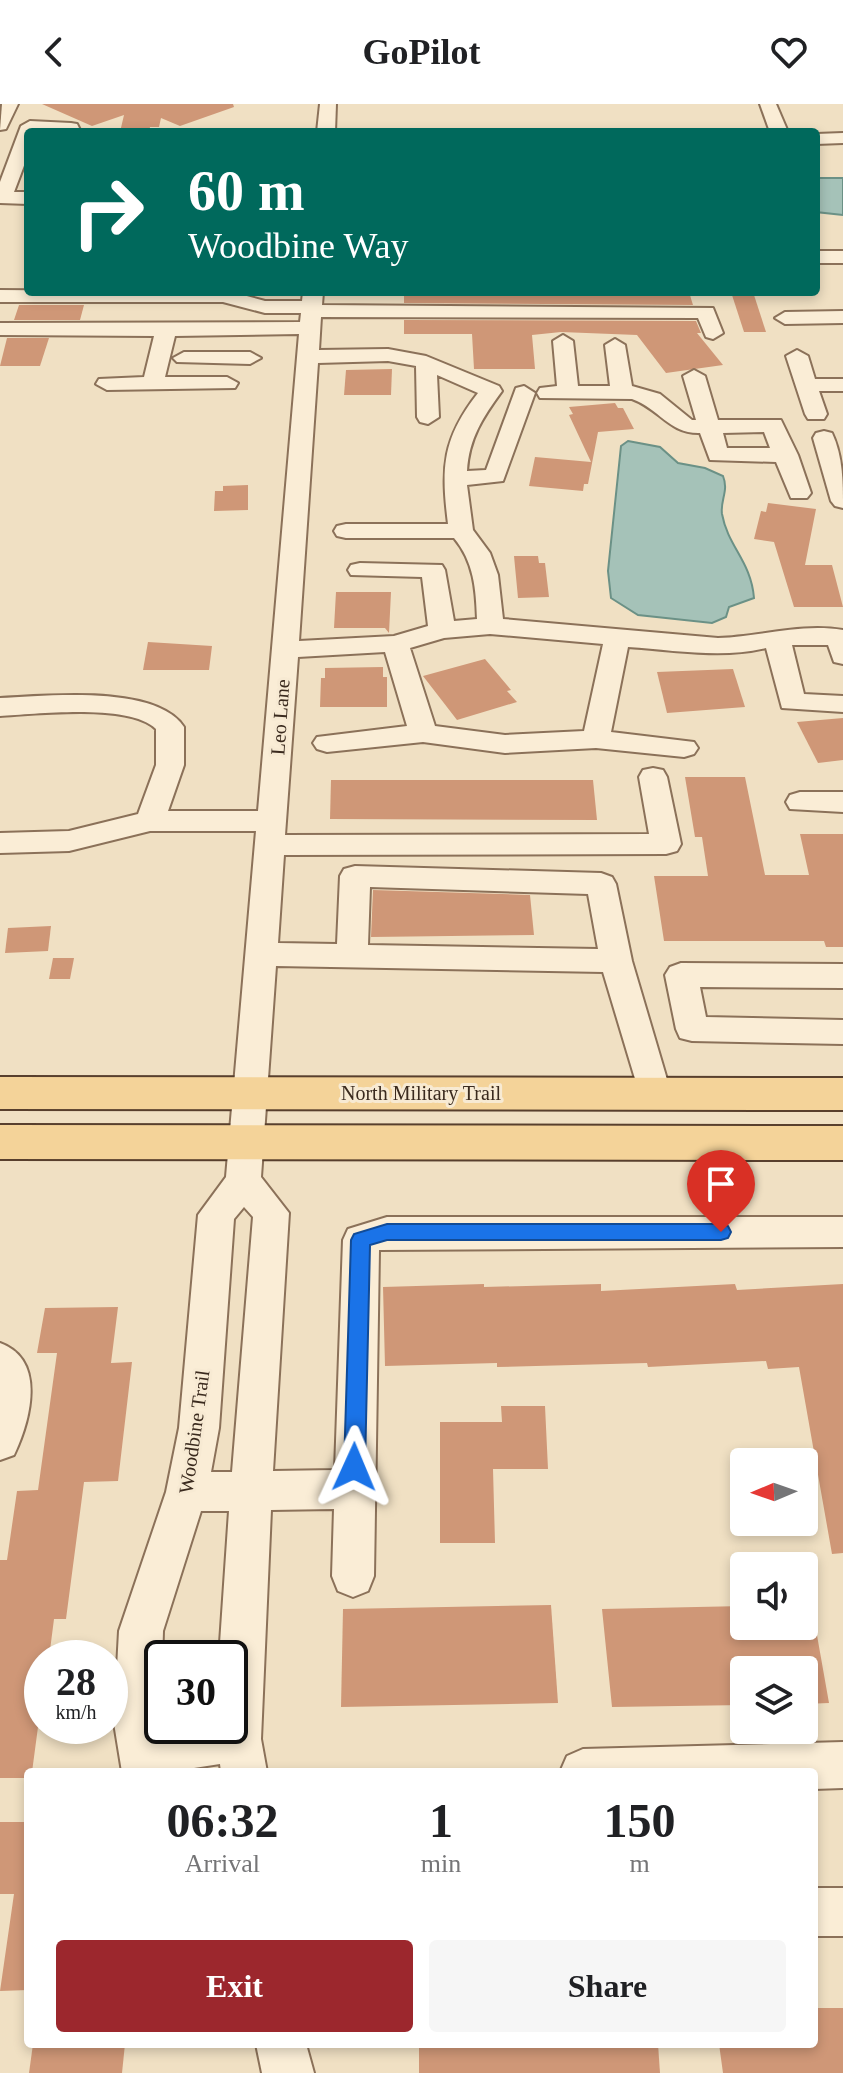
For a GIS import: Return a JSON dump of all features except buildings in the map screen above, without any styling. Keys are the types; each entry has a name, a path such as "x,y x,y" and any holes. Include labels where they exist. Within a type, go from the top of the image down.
{"main road":[{"name":"North Military Trail","path":"0,1093 843,1094"},
{"path":"603,1142 680,1132 843,1125"},
{"path":"0,1142 245,1161 603,1142 843,1143"}],"street":[{"path":"0,125 10,104"},
{"path":"326,128 328,104"},
{"path":"768,104 777,128"},
{"path":"30,127 71,128"},
{"path":"820,139 843,138"},
{"path":"24,142 2,198 24,198"},
{"path":"820,257 843,257"},
{"path":"0,296 224,296 265,307 312,309 704,302 713,333"},
{"path":"816,414 782,308 843,317"},
{"path":"0,329 177,330 312,309"},
{"name":"Leo Lane","path":"245,1161 312,309"},
{"path":"177,330 184,358 177,384"},
{"path":"153,384 177,330"},
{"path":"563,341 568,392"},
{"path":"615,345 622,393"},
{"path":"308,357 388,355 426,362 491,391 622,393 652,399 687,427 708,426"},
{"path":"184,358 250,358"},
{"path":"426,362 428,417"},
{"path":"694,376 718,455 787,455 799,493"},
{"path":"107,384 227,383"},
{"path":"806,385 843,385"},
{"path":"490,626 486,569 475,546 461,531 454,453 471,414 491,391"},
{"path":"454,479 495,476 524,393"},
{"path":"824,438 838,469 843,501"},
{"path":"346,531 461,531"},
{"path":"360,570 486,569"},
{"path":"433,570 442,630"},
{"path":"286,650 396,644 442,630 490,626 718,646 746,645 777,637 839,637 843,656"},
{"path":"777,637 792,702 843,704"},
{"path":"596,739 617,638"},
{"path":"396,644 423,733"},
{"path":"0,707 53,705 157,715 170,727 170,765 150,821"},
{"path":"327,743 423,733 505,744 596,739 684,748"},
{"path":"0,843 69,841 150,821 271,833 666,844 653,777"},
{"path":"800,802 843,802"},
{"path":"352,955 355,876 601,884 616,961 654,1093"},
{"path":"262,954 616,961"},
{"path":"843,976 681,975 692,1029 843,1032"},
{"path":"142,1763 241,1755 250,1490 271,1213 245,1161"},
{"name":"Woodbine Trail","path":"142,1763 137,1723 141,1631 187,1492 199,1428 216,1215 245,1161"},
{"path":"353,1576 361,1240 387,1232 843,1232"},
{"path":"0,1360 11,1381 13,1401 10,1421 0,1442"},
{"path":"187,1492 354,1489"},
{"path":"732,1768 843,1765"},
{"path":"818,1912 843,1912"},
{"path":"282,2048 288,2073"}],"water":[{"path":"820,178 843,178 843,215 820,212"},
{"path":"628,441 660,447 678,463 705,468 723,476 722,514 725,526 749,574 754,598 729,607 726,617 712,623 638,615 611,598 608,571 621,446"}],"route":[{"path":"354,1467 361,1240 387,1232 721,1232"}]}
